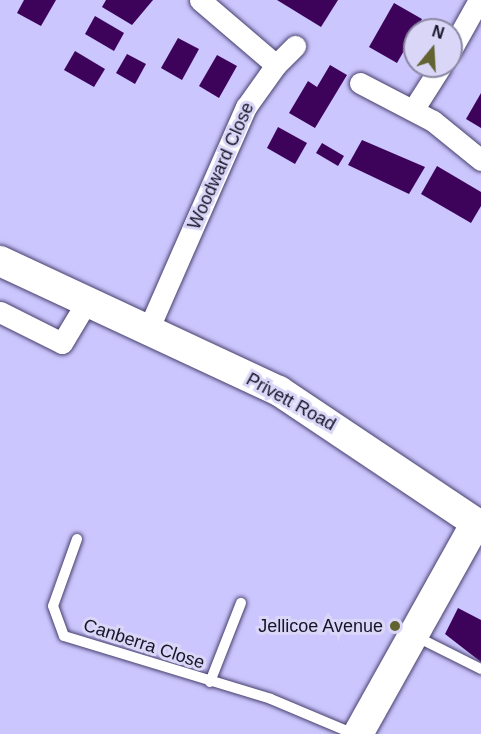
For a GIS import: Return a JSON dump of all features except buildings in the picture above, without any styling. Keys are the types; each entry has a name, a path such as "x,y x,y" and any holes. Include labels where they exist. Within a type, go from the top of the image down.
{"main road":[{"name":"Privett Road","path":"0,261 279,391 478,524"},
{"path":"358,734 478,524"}],"street":[{"path":"200,0 276,65"},
{"path":"463,29 479,0"},
{"name":"Woodward Close","path":"148,330 246,107 276,65 295,46"},
{"path":"412,110 433,78"},
{"path":"360,84 412,110 462,140 481,160"},
{"path":"0,312 62,343 86,303"}],"lane":[{"name":"Canberra Close","path":"77,539 53,606 64,636 271,699 354,734"},
{"name":"Canberra Close","path":"210,682 242,603"},
{"path":"415,635 481,669"}],"place":[{"name":"Jellicoe Avenue","path":"395,626"}]}
